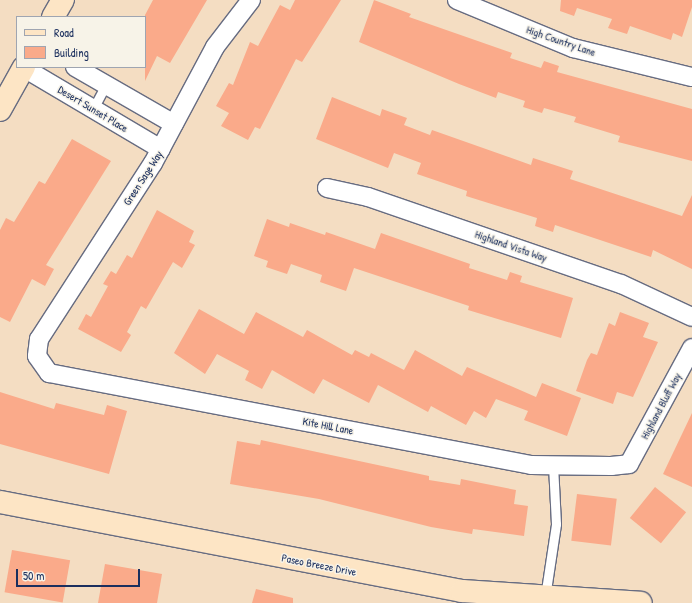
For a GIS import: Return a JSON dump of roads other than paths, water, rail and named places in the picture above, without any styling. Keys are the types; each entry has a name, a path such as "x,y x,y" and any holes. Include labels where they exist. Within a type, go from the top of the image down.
{"street":[{"path":"54,16 63,0"},
{"name":"Green Sage Way","path":"38,356 39,339 161,149 215,48 251,0"},
{"name":"High Country Lane","path":"456,0 573,48 692,77"},
{"path":"0,110 24,68"},
{"name":"Desert Sunset Place","path":"24,68 161,149"},
{"path":"77,68 174,124"},
{"name":"Highland Vista Way","path":"327,188 368,197 614,282 692,316"},
{"name":"Highland Bluff Way","path":"629,464 692,348"},
{"name":"Kite Hill Lane","path":"38,356 49,373 523,463 553,465 629,464"},
{"name":"Paseo Breeze Drive","path":"0,502 414,584 544,598 641,603"}],"lane":[{"path":"93,108 106,86"},
{"path":"544,598 556,524 553,465"}]}
